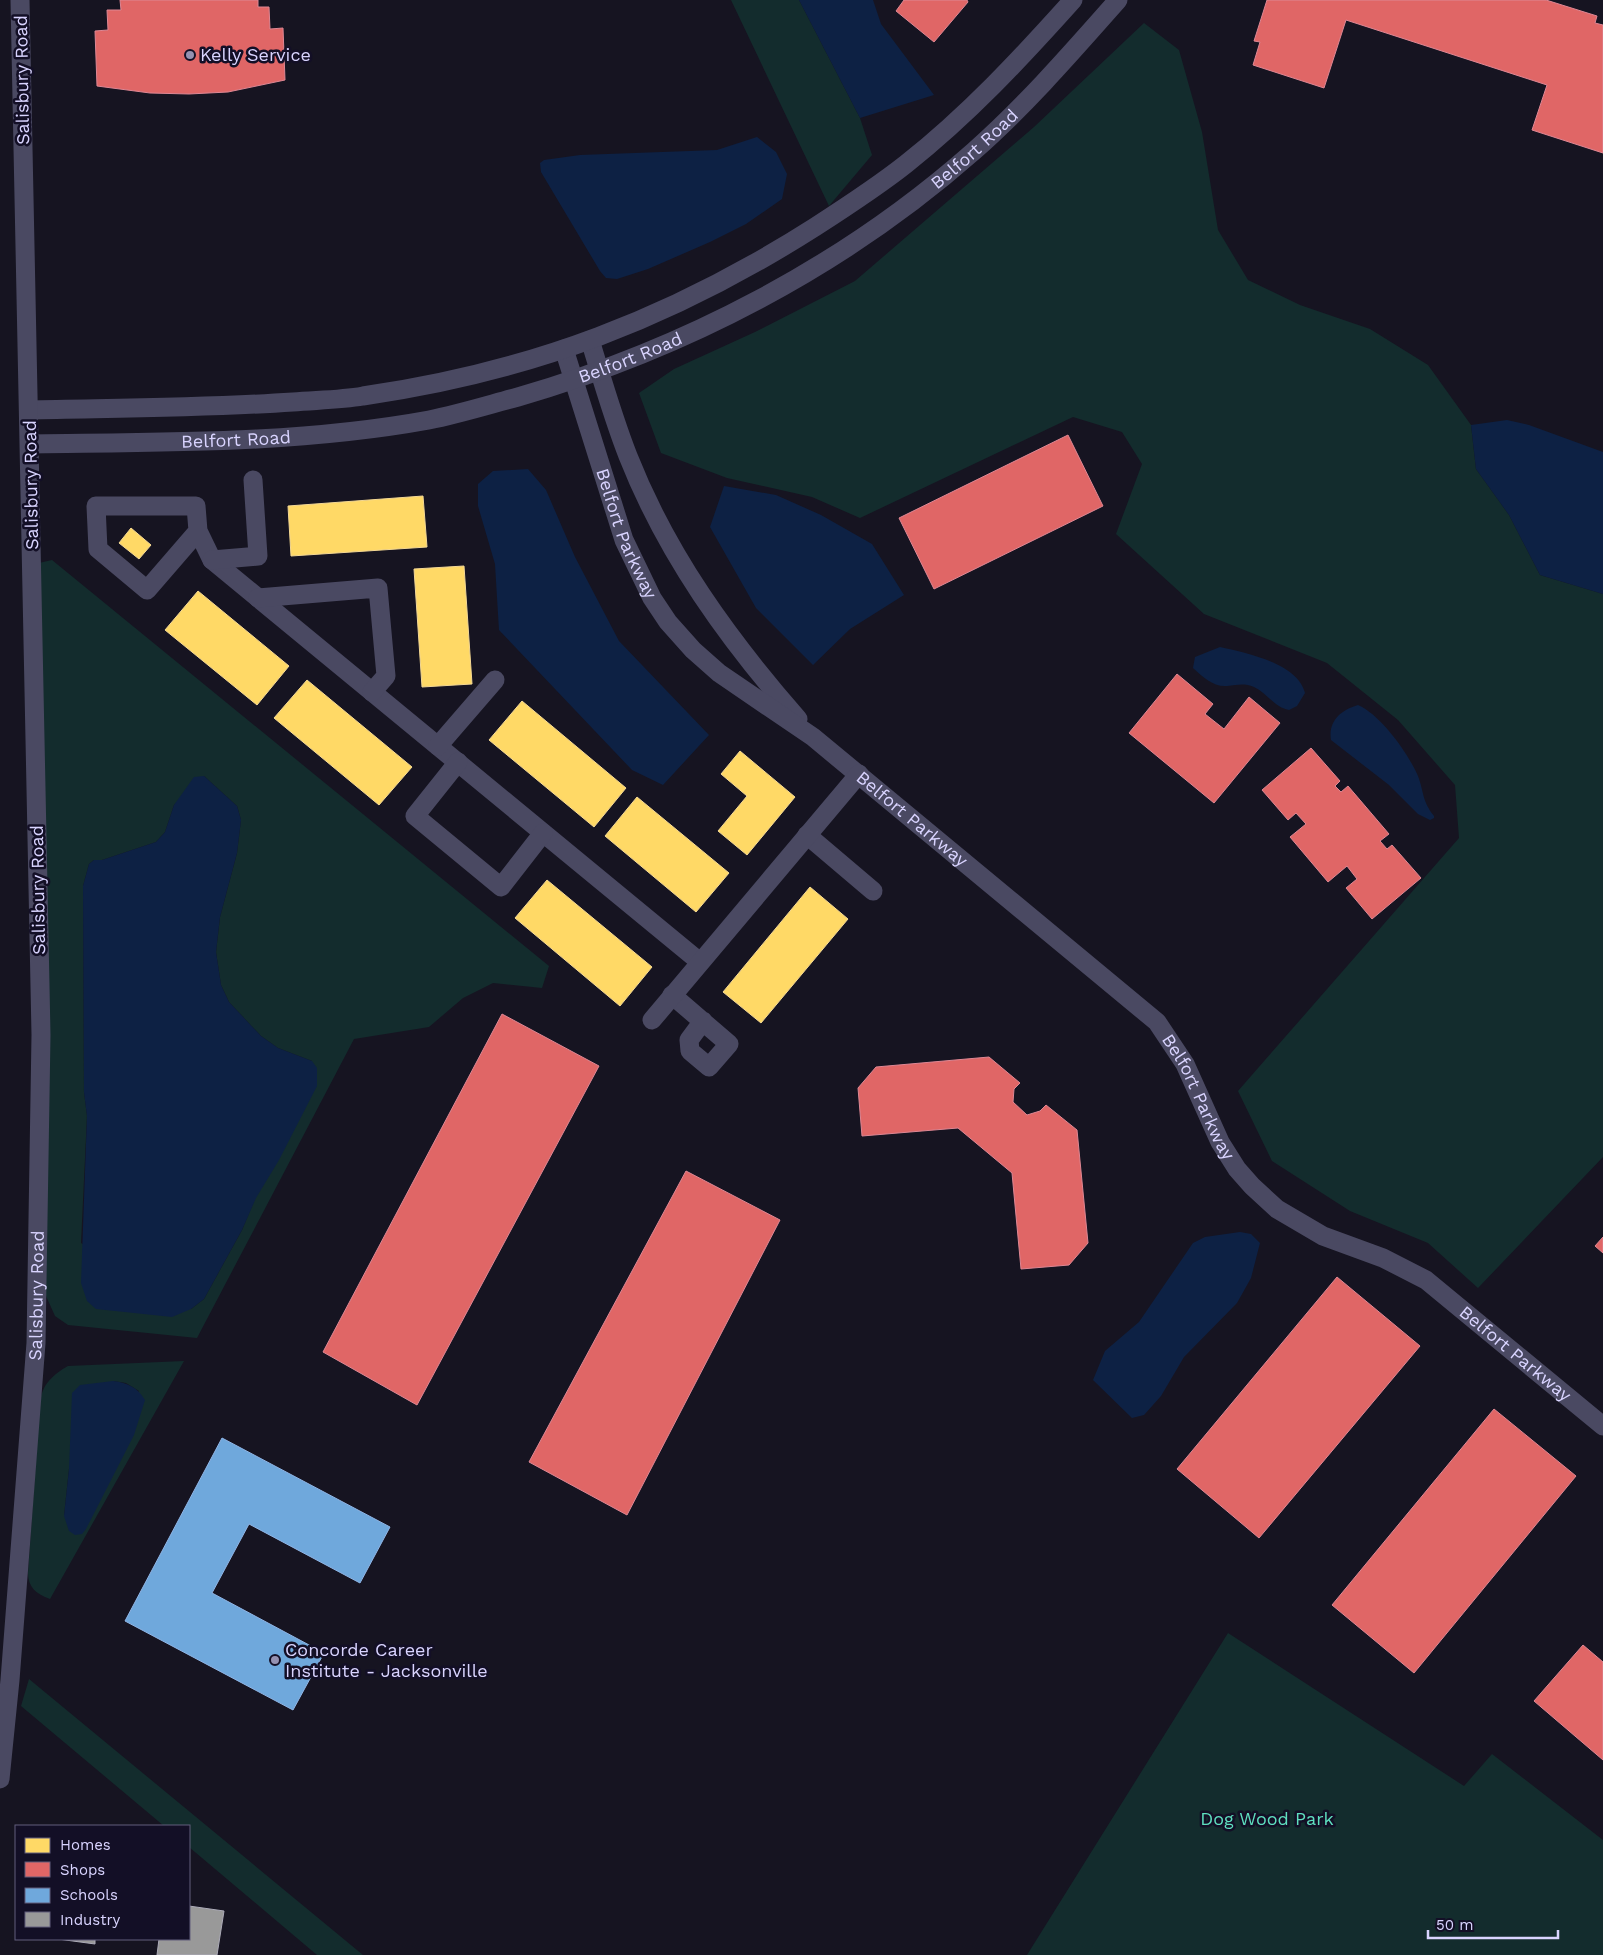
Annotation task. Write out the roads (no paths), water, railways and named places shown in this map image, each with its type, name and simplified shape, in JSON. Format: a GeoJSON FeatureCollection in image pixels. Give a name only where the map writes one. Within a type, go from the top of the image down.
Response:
{"type":"FeatureCollection","features":[{"type":"Feature","properties":{"kind":"street","name":"Salisbury Road"},"geometry":{"type":"LineString","coordinates":[[0,1779],[9,1699],[36,1343],[41,1034],[30,410],[20,0]]}},
{"type":"Feature","properties":{"kind":"street","name":"Belfort Road"},"geometry":{"type":"LineString","coordinates":[[30,410],[242,405],[361,397],[462,379],[564,349],[648,319],[692,298],[768,256],[868,193],[953,125],[1019,61],[1073,0]]}},
{"type":"Feature","properties":{"kind":"street","name":"Belfort Road"},"geometry":{"type":"LineString","coordinates":[[30,444],[244,439],[364,430],[464,412],[600,372],[675,341],[786,285],[888,220],[975,150],[1043,84],[1118,0]]}},
{"type":"Feature","properties":{"kind":"street","name":"Belfort Parkway"},"geometry":{"type":"LineString","coordinates":[[590,340],[628,455],[656,518],[687,576],[744,656],[813,737]]}},
{"type":"Feature","properties":{"kind":"street","name":"Belfort Parkway"},"geometry":{"type":"LineString","coordinates":[[564,349],[616,517],[636,568],[652,598],[668,622],[693,650],[719,673],[813,737],[1157,1022],[1185,1064],[1220,1142],[1237,1168],[1277,1208],[1323,1236],[1383,1258],[1426,1280],[1603,1426]]}},
{"type":"Feature","properties":{"kind":"street"},"geometry":{"type":"LineString","coordinates":[[212,560],[258,556],[253,480]]}},
{"type":"Feature","properties":{"kind":"street"},"geometry":{"type":"LineString","coordinates":[[198,531],[147,590],[98,549],[96,506],[196,506],[198,531],[212,560],[700,962]]}},
{"type":"Feature","properties":{"kind":"street"},"geometry":{"type":"LineString","coordinates":[[258,598],[378,588],[386,676],[372,692]]}},
{"type":"Feature","properties":{"kind":"street"},"geometry":{"type":"LineString","coordinates":[[438,746],[495,680]]}},
{"type":"Feature","properties":{"kind":"street"},"geometry":{"type":"LineString","coordinates":[[458,762],[415,816],[501,887],[543,833]]}},
{"type":"Feature","properties":{"kind":"street"},"geometry":{"type":"LineString","coordinates":[[652,1020],[859,774]]}},
{"type":"Feature","properties":{"kind":"street"},"geometry":{"type":"LineString","coordinates":[[807,835],[873,891]]}},
{"type":"Feature","properties":{"kind":"street"},"geometry":{"type":"LineString","coordinates":[[672,995],[703,1021]]}},
{"type":"Feature","properties":{"kind":"water"},"geometry":{"type":"Polygon","coordinates":[[[799,0],[873,0],[881,24],[934,95],[860,118],[799,0]]]}},
{"type":"Feature","properties":{"kind":"water"},"geometry":{"type":"Polygon","coordinates":[[[757,137],[776,152],[787,174],[782,199],[746,224],[710,242],[648,269],[617,279],[606,278],[600,271],[541,172],[540,163],[544,160],[580,155],[717,150],[757,137]]]}},
{"type":"Feature","properties":{"kind":"water"},"geometry":{"type":"Polygon","coordinates":[[[1507,420],[1529,425],[1603,452],[1603,594],[1540,575],[1509,515],[1476,469],[1471,425],[1507,420]]]}},
{"type":"Feature","properties":{"kind":"water"},"geometry":{"type":"Polygon","coordinates":[[[528,469],[546,490],[575,557],[619,641],[709,735],[663,785],[632,770],[499,630],[495,564],[478,506],[478,484],[493,471],[528,469]]]}},
{"type":"Feature","properties":{"kind":"water"},"geometry":{"type":"Polygon","coordinates":[[[724,486],[776,495],[821,515],[872,544],[904,595],[850,629],[813,665],[756,608],[710,527],[724,486]]]}},
{"type":"Feature","properties":{"kind":"water"},"geometry":{"type":"Polygon","coordinates":[[[1220,647],[1270,661],[1292,674],[1300,683],[1305,693],[1297,706],[1289,710],[1284,708],[1254,687],[1244,685],[1222,686],[1208,681],[1193,668],[1195,657],[1220,647]]]}},
{"type":"Feature","properties":{"kind":"water"},"geometry":{"type":"Polygon","coordinates":[[[1358,705],[1376,717],[1401,746],[1418,776],[1425,801],[1434,818],[1430,820],[1418,814],[1389,785],[1331,740],[1332,727],[1337,717],[1346,710],[1358,705]]]}},
{"type":"Feature","properties":{"kind":"water"},"geometry":{"type":"Polygon","coordinates":[[[204,776],[237,806],[241,820],[237,853],[220,917],[216,952],[221,985],[229,1002],[261,1036],[278,1048],[312,1061],[317,1068],[317,1086],[204,1299],[191,1309],[172,1317],[96,1309],[87,1301],[81,1283],[87,1116],[84,1092],[83,886],[89,864],[94,860],[102,860],[156,842],[165,832],[174,805],[194,777],[204,776]]]}},
{"type":"Feature","properties":{"kind":"water"},"geometry":{"type":"Polygon","coordinates":[[[1240,1232],[1251,1234],[1260,1243],[1251,1278],[1237,1303],[1184,1357],[1161,1396],[1144,1415],[1132,1418],[1093,1380],[1105,1351],[1139,1322],[1193,1243],[1205,1237],[1240,1232]]]}},
{"type":"Feature","properties":{"kind":"water"},"geometry":{"type":"Polygon","coordinates":[[[113,1381],[132,1386],[145,1400],[134,1435],[86,1529],[82,1534],[75,1535],[69,1531],[64,1516],[69,1469],[72,1393],[80,1385],[113,1381]]]}},
{"type":"Feature","properties":{"kind":"place","name":"Kelly Service"},"geometry":{"type":"Point","coordinates":[190,55]}},
{"type":"Feature","properties":{"kind":"place","name":"Concorde Career Institute - Jacksonville"},"geometry":{"type":"Point","coordinates":[275,1660]}},
{"type":"Feature","properties":{"kind":"park label","name":"Dog Wood Park"},"geometry":{"type":"Point","coordinates":[1267,1819]}}]}
